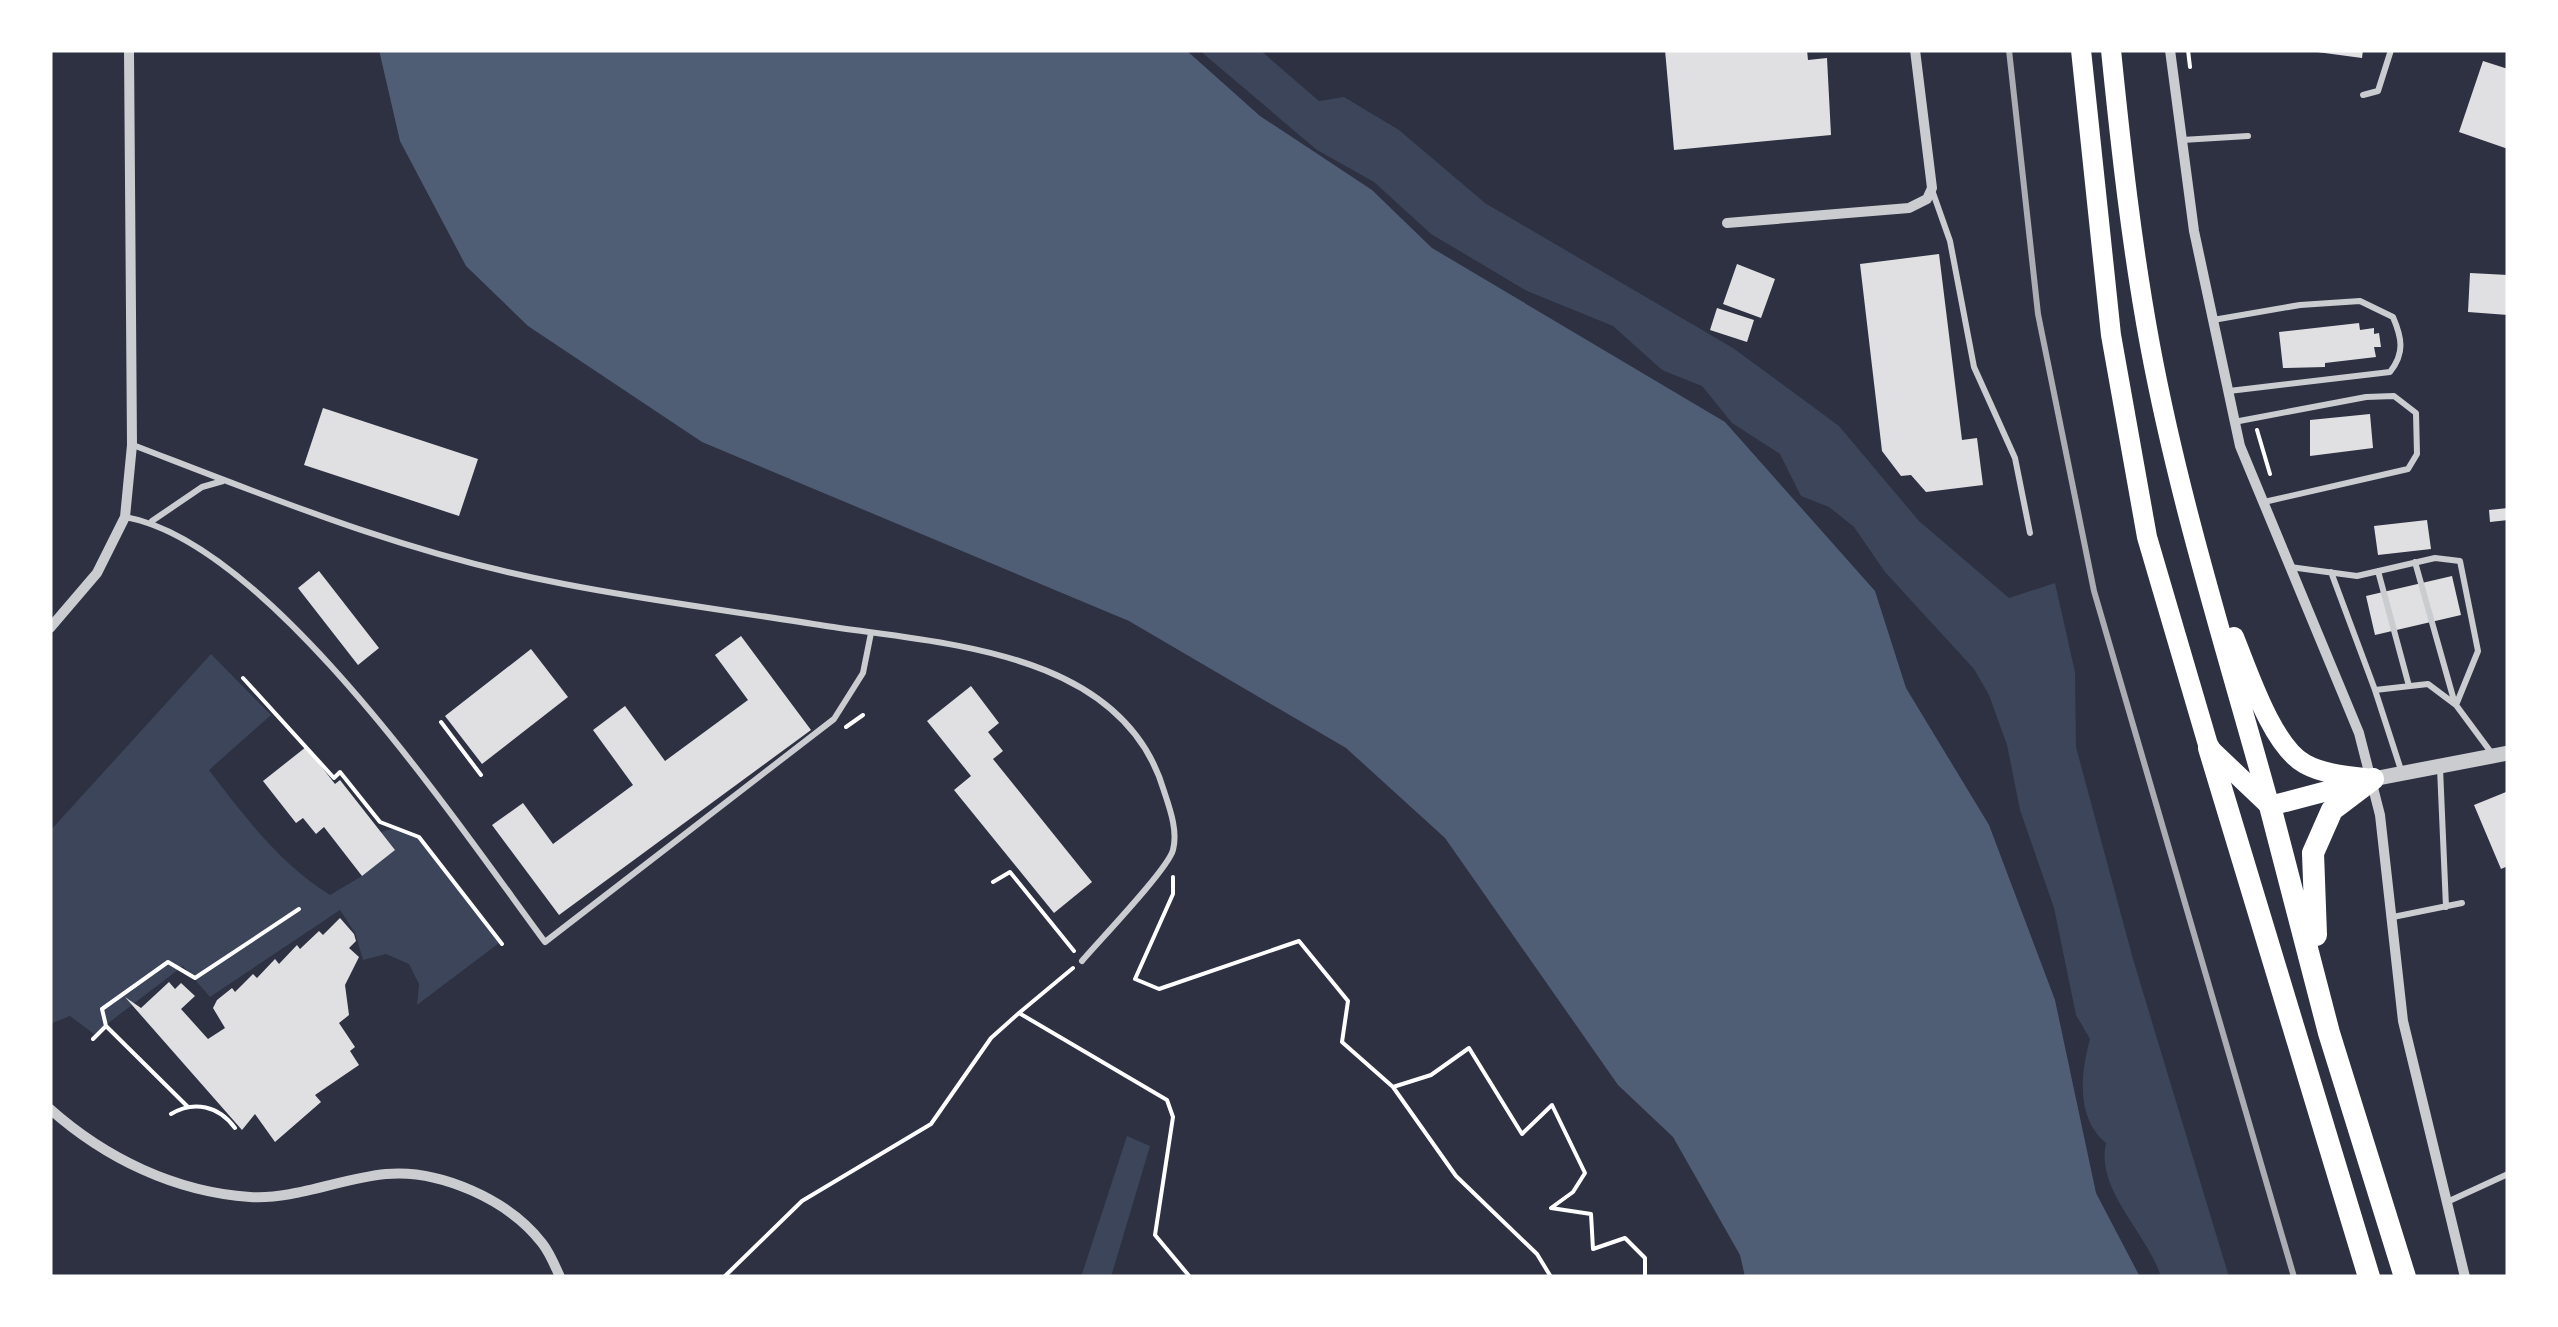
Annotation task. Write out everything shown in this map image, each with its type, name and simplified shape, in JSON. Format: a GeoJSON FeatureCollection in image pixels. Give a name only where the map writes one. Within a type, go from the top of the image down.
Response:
{"type":"FeatureCollection","features":[{"type":"Feature","properties":{"kind":"highway"},"geometry":{"type":"LineString","coordinates":[[2081,50],[2110,335],[2148,536],[2313,1100],[2370,1277]]}},
{"type":"Feature","properties":{"kind":"highway"},"geometry":{"type":"LineString","coordinates":[[2111,50],[2121,153],[2150,346],[2183,492],[2329,1033],[2404,1277]]}},
{"type":"Feature","properties":{"kind":"highway"},"geometry":{"type":"LineString","coordinates":[[2183,492],[2236,641],[2269,718],[2290,753],[2325,771],[2374,779]]}},
{"type":"Feature","properties":{"kind":"highway"},"geometry":{"type":"LineString","coordinates":[[2209,748],[2270,806]]}},
{"type":"Feature","properties":{"kind":"highway"},"geometry":{"type":"LineString","coordinates":[[2270,806],[2374,779]]}},
{"type":"Feature","properties":{"kind":"highway"},"geometry":{"type":"LineString","coordinates":[[2329,1033],[2312,906],[2313,853],[2332,810],[2374,779]]}},
{"type":"Feature","properties":{"kind":"highway"},"geometry":{"type":"LineString","coordinates":[[2313,1100],[2354,1277]]}},
{"type":"Feature","properties":{"kind":"street"},"geometry":{"type":"LineString","coordinates":[[50,628],[97,574],[125,517],[132,445],[129,50]]}},
{"type":"Feature","properties":{"kind":"street"},"geometry":{"type":"LineString","coordinates":[[1726,223],[1909,208],[1927,199],[1932,188],[1915,50]]}},
{"type":"Feature","properties":{"kind":"street"},"geometry":{"type":"LineString","coordinates":[[2170,50],[2182,140],[2234,422],[2263,503],[2360,733],[2374,779],[2403,1021],[2465,1277]]}},
{"type":"Feature","properties":{"kind":"street"},"geometry":{"type":"LineString","coordinates":[[2374,779],[2401,770],[2501,754]]}},
{"type":"Feature","properties":{"kind":"street"},"geometry":{"type":"LineString","coordinates":[[50,1109],[84,1139],[144,1171],[219,1192],[253,1198],[389,1174],[438,1180],[498,1202],[542,1243],[560,1277]]}},
{"type":"Feature","properties":{"kind":"lane"},"geometry":{"type":"LineString","coordinates":[[2363,95],[2378,91],[2392,50]]}},
{"type":"Feature","properties":{"kind":"lane"},"geometry":{"type":"LineString","coordinates":[[2182,140],[2248,136]]}},
{"type":"Feature","properties":{"kind":"lane"},"geometry":{"type":"LineString","coordinates":[[1932,188],[1950,241],[1974,367],[2014,458],[2030,533]]}},
{"type":"Feature","properties":{"kind":"lane"},"geometry":{"type":"LineString","coordinates":[[2213,320],[2300,305],[2360,300],[2394,317],[2402,336],[2400,360],[2390,372],[2228,391]]}},
{"type":"Feature","properties":{"kind":"lane"},"geometry":{"type":"LineString","coordinates":[[2234,422],[2366,397],[2394,396],[2416,413],[2417,454],[2408,470],[2263,503]]}},
{"type":"Feature","properties":{"kind":"lane"},"geometry":{"type":"LineString","coordinates":[[132,445],[418,551],[563,584],[996,652],[1072,684],[1124,719],[1156,764],[1174,822],[1173,852],[1082,961]]}},
{"type":"Feature","properties":{"kind":"lane"},"geometry":{"type":"LineString","coordinates":[[151,522],[202,487],[225,481]]}},
{"type":"Feature","properties":{"kind":"lane"},"geometry":{"type":"LineString","coordinates":[[125,517],[151,522],[240,577],[304,638],[382,726],[545,942],[834,719],[863,673],[871,633]]}},
{"type":"Feature","properties":{"kind":"lane"},"geometry":{"type":"LineString","coordinates":[[2290,567],[2357,576],[2436,558],[2460,561],[2478,651],[2456,705]]}},
{"type":"Feature","properties":{"kind":"lane"},"geometry":{"type":"LineString","coordinates":[[2415,562],[2456,705]]}},
{"type":"Feature","properties":{"kind":"lane"},"geometry":{"type":"LineString","coordinates":[[2330,571],[2401,770]]}},
{"type":"Feature","properties":{"kind":"lane"},"geometry":{"type":"LineString","coordinates":[[2378,571],[2409,686]]}},
{"type":"Feature","properties":{"kind":"lane"},"geometry":{"type":"LineString","coordinates":[[2375,690],[2428,684],[2456,705],[2501,754]]}},
{"type":"Feature","properties":{"kind":"lane"},"geometry":{"type":"LineString","coordinates":[[2439,764],[2446,906]]}},
{"type":"Feature","properties":{"kind":"lane"},"geometry":{"type":"LineString","coordinates":[[2392,917],[2462,903]]}},
{"type":"Feature","properties":{"kind":"lane"},"geometry":{"type":"LineString","coordinates":[[2447,1202],[2508,1174]]}},
{"type":"Feature","properties":{"kind":"path"},"geometry":{"type":"LineString","coordinates":[[243,678],[334,778],[340,772],[380,822],[419,837],[502,944]]}},
{"type":"Feature","properties":{"kind":"path"},"geometry":{"type":"LineString","coordinates":[[845,728],[862,715]]}},
{"type":"Feature","properties":{"kind":"path"},"geometry":{"type":"LineString","coordinates":[[441,722],[481,775]]}},
{"type":"Feature","properties":{"kind":"path"},"geometry":{"type":"LineString","coordinates":[[1173,852],[1173,894],[1135,979],[1159,989],[1299,941],[1348,1001],[1342,1042],[1392,1087],[1456,1176],[1537,1254],[1551,1277]]}},
{"type":"Feature","properties":{"kind":"path"},"geometry":{"type":"LineString","coordinates":[[724,1277],[802,1201],[932,1124],[991,1038],[1082,961],[1010,872],[993,882]]}},
{"type":"Feature","properties":{"kind":"path"},"geometry":{"type":"LineString","coordinates":[[235,1128],[220,1112],[188,1106],[106,1026],[102,1009],[168,962],[195,978],[299,909]]}},
{"type":"Feature","properties":{"kind":"path"},"geometry":{"type":"LineString","coordinates":[[1018,1013],[1167,1100],[1173,1117],[1155,1235],[1190,1277]]}},
{"type":"Feature","properties":{"kind":"path"},"geometry":{"type":"LineString","coordinates":[[93,1039],[106,1026]]}},
{"type":"Feature","properties":{"kind":"path"},"geometry":{"type":"LineString","coordinates":[[1392,1087],[1430,1075],[1469,1048],[1522,1134],[1552,1105],[1585,1173],[1573,1192],[1552,1208],[1591,1214],[1594,1249],[1625,1238],[1644,1258],[1645,1277]]}},
{"type":"Feature","properties":{"kind":"path"},"geometry":{"type":"LineString","coordinates":[[171,1114],[188,1106]]}},
{"type":"Feature","properties":{"kind":"shaded area"},"geometry":{"type":"Polygon","coordinates":[[[379,50],[1186,50],[1260,116],[1372,190],[1432,248],[1725,422],[1875,591],[1906,688],[1989,825],[2055,1000],[2096,1193],[2140,1277],[1745,1277],[1740,1255],[1673,1137],[1618,1085],[1445,838],[1346,748],[1129,621],[702,442],[528,326],[466,266],[400,141],[379,50]]]}},
{"type":"Feature","properties":{"kind":"shaded area"},"geometry":{"type":"Polygon","coordinates":[[[1199,50],[1260,50],[1319,101],[1344,97],[1399,130],[1485,203],[1733,348],[1839,426],[1919,521],[2009,598],[2055,583],[2075,672],[2076,747],[2133,959],[2229,1277],[2161,1277],[2115,1195],[2108,1178],[2106,1143],[2089,1120],[2085,1107],[2084,1066],[2090,1039],[2076,1015],[2054,908],[2020,810],[2007,745],[1989,695],[1974,669],[1885,572],[1854,527],[1829,507],[1801,496],[1780,454],[1732,423],[1702,386],[1662,370],[1613,326],[1527,291],[1431,234],[1374,182],[1317,150],[1199,50]]]}},
{"type":"Feature","properties":{"kind":"shaded area"},"geometry":{"type":"Polygon","coordinates":[[[211,654],[271,715],[209,770],[279,854],[330,895],[362,876],[380,832],[397,828],[418,838],[499,943],[417,1005],[419,984],[409,964],[386,954],[363,960],[355,933],[340,910],[210,997],[183,966],[94,1034],[70,1016],[50,1024],[50,831],[211,654]]]}},
{"type":"Feature","properties":{"kind":"shaded area"},"geometry":{"type":"Polygon","coordinates":[[[1127,1136],[1150,1146],[1111,1277],[1081,1277],[1127,1136]]]}},
{"type":"Feature","properties":{"kind":"building"},"geometry":{"type":"Polygon","coordinates":[[[1665,50],[1807,50],[1808,60],[1827,58],[1831,135],[1674,150],[1665,50]]]}},
{"type":"Feature","properties":{"kind":"building"},"geometry":{"type":"Polygon","coordinates":[[[2302,50],[2363,50],[2362,58],[2302,50]]]}},
{"type":"Feature","properties":{"kind":"building"},"geometry":{"type":"Polygon","coordinates":[[[2483,61],[2508,69],[2508,149],[2459,132],[2483,61]]]}},
{"type":"Feature","properties":{"kind":"building"},"geometry":{"type":"Polygon","coordinates":[[[1939,254],[1962,440],[1977,438],[1983,485],[1926,492],[1911,475],[1901,476],[1882,451],[1860,264],[1939,254]]]}},
{"type":"Feature","properties":{"kind":"building"},"geometry":{"type":"Polygon","coordinates":[[[1737,264],[1775,279],[1761,318],[1723,304],[1737,264]]]}},
{"type":"Feature","properties":{"kind":"building"},"geometry":{"type":"Polygon","coordinates":[[[2470,273],[2508,275],[2508,315],[2468,312],[2470,273]]]}},
{"type":"Feature","properties":{"kind":"building"},"geometry":{"type":"Polygon","coordinates":[[[1717,308],[1754,320],[1747,342],[1710,330],[1717,308]]]}},
{"type":"Feature","properties":{"kind":"building"},"geometry":{"type":"Polygon","coordinates":[[[2359,323],[2360,330],[2374,328],[2374,334],[2379,333],[2381,347],[2374,347],[2376,357],[2325,363],[2325,367],[2283,368],[2279,332],[2359,323]]]}},
{"type":"Feature","properties":{"kind":"building"},"geometry":{"type":"Polygon","coordinates":[[[323,408],[478,459],[459,516],[304,465],[323,408]]]}},
{"type":"Feature","properties":{"kind":"building"},"geometry":{"type":"Polygon","coordinates":[[[2370,414],[2373,448],[2310,456],[2310,420],[2370,414]]]}},
{"type":"Feature","properties":{"kind":"building"},"geometry":{"type":"Polygon","coordinates":[[[2508,508],[2508,520],[2490,522],[2489,510],[2508,508]]]}},
{"type":"Feature","properties":{"kind":"building"},"geometry":{"type":"Polygon","coordinates":[[[2427,520],[2431,549],[2378,555],[2374,526],[2427,520]]]}},
{"type":"Feature","properties":{"kind":"building"},"geometry":{"type":"Polygon","coordinates":[[[319,571],[379,648],[358,665],[298,588],[319,571]]]}},
{"type":"Feature","properties":{"kind":"building"},"geometry":{"type":"Polygon","coordinates":[[[2452,576],[2461,615],[2375,635],[2366,596],[2452,576]]]}},
{"type":"Feature","properties":{"kind":"building"},"geometry":{"type":"Polygon","coordinates":[[[741,636],[811,730],[559,915],[492,825],[523,803],[553,844],[633,785],[593,730],[625,706],[665,761],[748,700],[715,655],[741,636]]]}},
{"type":"Feature","properties":{"kind":"building"},"geometry":{"type":"Polygon","coordinates":[[[531,649],[568,697],[482,764],[445,716],[531,649]]]}},
{"type":"Feature","properties":{"kind":"building"},"geometry":{"type":"Polygon","coordinates":[[[971,686],[999,723],[988,732],[1003,751],[993,759],[1092,882],[1054,913],[954,790],[971,776],[927,721],[971,686]]]}},
{"type":"Feature","properties":{"kind":"building"},"geometry":{"type":"Polygon","coordinates":[[[306,747],[335,784],[340,780],[395,850],[362,876],[324,827],[316,834],[303,818],[296,823],[263,781],[306,747]]]}},
{"type":"Feature","properties":{"kind":"building"},"geometry":{"type":"Polygon","coordinates":[[[2506,792],[2508,866],[2501,869],[2474,805],[2506,792]]]}},
{"type":"Feature","properties":{"kind":"building"},"geometry":{"type":"Polygon","coordinates":[[[340,918],[354,934],[356,941],[349,948],[359,957],[345,985],[349,1015],[339,1023],[355,1047],[350,1051],[359,1065],[315,1095],[321,1102],[275,1142],[255,1114],[242,1130],[125,997],[141,1008],[169,982],[175,989],[181,983],[195,996],[181,1009],[208,1039],[225,1028],[213,1008],[217,1000],[232,988],[235,992],[253,974],[257,978],[275,959],[279,964],[297,945],[300,949],[319,931],[323,935],[340,918]]]}},
{"type":"Feature","properties":{"kind":"railway"},"geometry":{"type":"LineString","coordinates":[[2009,50],[2038,314],[2094,591],[2294,1277]]}}]}
